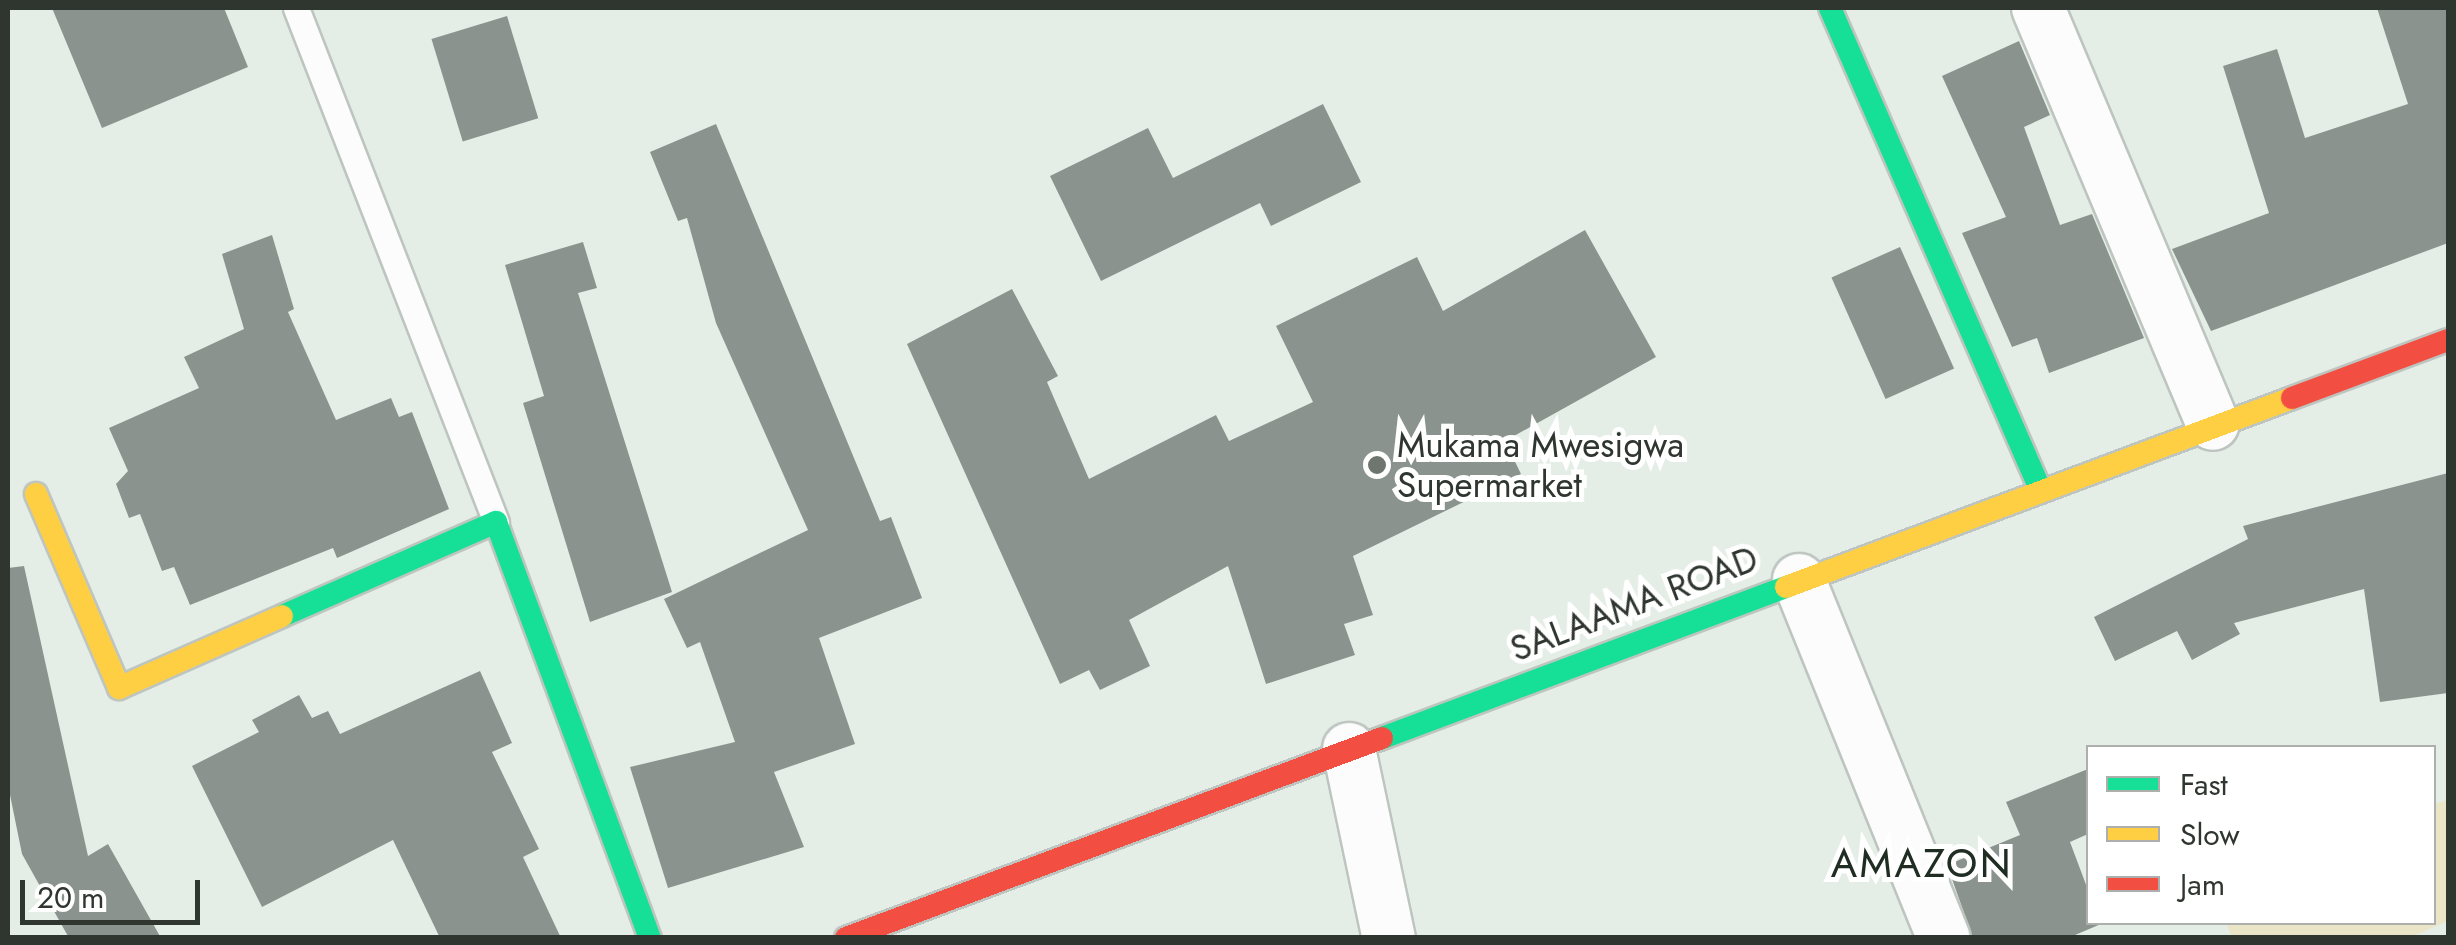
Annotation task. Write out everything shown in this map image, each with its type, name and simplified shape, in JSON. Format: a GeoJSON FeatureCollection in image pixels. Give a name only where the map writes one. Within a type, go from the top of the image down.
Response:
{"type":"FeatureCollection","features":[{"type":"Feature","properties":{"kind":"main road"},"geometry":{"type":"LineString","coordinates":[[1830,8],[2040,489]]}},
{"type":"Feature","properties":{"kind":"main road","name":"SALAAMA ROAD"},"geometry":{"type":"LineString","coordinates":[[846,938],[2213,424],[2448,340]]}},
{"type":"Feature","properties":{"kind":"main road"},"geometry":{"type":"LineString","coordinates":[[36,494],[120,688],[496,522],[650,938]]}},
{"type":"Feature","properties":{"kind":"street"},"geometry":{"type":"LineString","coordinates":[[2038,8],[2213,424]]}},
{"type":"Feature","properties":{"kind":"street"},"geometry":{"type":"LineString","coordinates":[[1799,580],[1944,938]]}},
{"type":"Feature","properties":{"kind":"street"},"geometry":{"type":"LineString","coordinates":[[1349,749],[1389,938]]}},
{"type":"Feature","properties":{"kind":"lane"},"geometry":{"type":"LineString","coordinates":[[296,8],[496,522]]}},
{"type":"Feature","properties":{"kind":"shaded area"},"geometry":{"type":"Polygon","coordinates":[[[2448,800],[2448,921],[2411,937],[2232,937],[2227,925],[2436,925],[2436,803],[2448,800]]]}},
{"type":"Feature","properties":{"kind":"building"},"geometry":{"type":"Polygon","coordinates":[[[52,8],[224,8],[248,67],[102,128],[52,8]]]}},
{"type":"Feature","properties":{"kind":"building"},"geometry":{"type":"Polygon","coordinates":[[[2377,8],[2448,8],[2448,243],[2211,331],[2172,249],[2269,213],[2223,66],[2277,49],[2305,138],[2408,104],[2377,8]]]}},
{"type":"Feature","properties":{"kind":"building"},"geometry":{"type":"Polygon","coordinates":[[[507,16],[538,118],[463,141],[431,39],[507,16]]]}},
{"type":"Feature","properties":{"kind":"building"},"geometry":{"type":"Polygon","coordinates":[[[2019,41],[2050,115],[2024,127],[2060,225],[2092,214],[2144,338],[2049,373],[2037,338],[2012,347],[1962,233],[2006,217],[1942,76],[2019,41]]]}},
{"type":"Feature","properties":{"kind":"building"},"geometry":{"type":"Polygon","coordinates":[[[1323,104],[1361,182],[1271,226],[1260,203],[1101,281],[1050,176],[1148,128],[1173,178],[1323,104]]]}},
{"type":"Feature","properties":{"kind":"building"},"geometry":{"type":"Polygon","coordinates":[[[716,124],[880,521],[891,517],[922,598],[819,638],[855,744],[774,772],[804,847],[668,888],[630,767],[735,742],[700,642],[687,648],[664,599],[808,530],[716,323],[687,218],[678,221],[650,152],[716,124]]]}},
{"type":"Feature","properties":{"kind":"building"},"geometry":{"type":"Polygon","coordinates":[[[1585,230],[1656,357],[1505,441],[1521,474],[1353,556],[1373,615],[1344,624],[1355,655],[1266,684],[1228,566],[1129,620],[1150,666],[1100,690],[1089,670],[1060,684],[907,344],[1012,289],[1058,376],[1047,382],[1089,479],[1216,415],[1229,441],[1313,402],[1276,326],[1417,257],[1443,311],[1585,230]]]}},
{"type":"Feature","properties":{"kind":"building"},"geometry":{"type":"Polygon","coordinates":[[[272,235],[294,309],[288,312],[336,420],[391,398],[399,417],[412,412],[449,509],[337,558],[333,548],[190,605],[174,567],[162,571],[140,514],[129,518],[116,484],[128,471],[109,428],[199,388],[184,357],[244,329],[222,254],[272,235]]]}},
{"type":"Feature","properties":{"kind":"building"},"geometry":{"type":"Polygon","coordinates":[[[583,242],[597,288],[578,293],[672,592],[590,622],[523,403],[544,396],[505,265],[583,242]]]}},
{"type":"Feature","properties":{"kind":"building"},"geometry":{"type":"Polygon","coordinates":[[[1900,247],[1954,369],[1886,399],[1831,278],[1900,247]]]}},
{"type":"Feature","properties":{"kind":"building"},"geometry":{"type":"Polygon","coordinates":[[[2448,473],[2448,693],[2380,702],[2364,589],[2234,623],[2240,634],[2192,660],[2177,631],[2115,661],[2094,617],[2248,539],[2243,526],[2448,473]]]}},
{"type":"Feature","properties":{"kind":"building"},"geometry":{"type":"Polygon","coordinates":[[[24,566],[88,856],[108,844],[161,938],[69,938],[22,854],[8,785],[8,568],[24,566]]]}},
{"type":"Feature","properties":{"kind":"building"},"geometry":{"type":"Polygon","coordinates":[[[480,671],[512,743],[492,752],[539,849],[523,857],[561,938],[440,938],[393,840],[262,907],[192,766],[259,732],[252,720],[299,695],[312,718],[328,711],[340,734],[480,671]]]}},
{"type":"Feature","properties":{"kind":"building"},"geometry":{"type":"Polygon","coordinates":[[[2086,770],[2086,835],[2070,842],[2086,885],[2086,925],[2099,925],[2068,938],[1973,938],[1947,865],[2020,835],[2006,802],[2086,770]]]}},
{"type":"Feature","properties":{"kind":"traffic: fast"},"geometry":{"type":"LineString","coordinates":[[1830,8],[2040,489]]}},
{"type":"Feature","properties":{"kind":"traffic: fast"},"geometry":{"type":"LineString","coordinates":[[282,616],[496,522],[650,938]]}},
{"type":"Feature","properties":{"kind":"traffic: fast"},"geometry":{"type":"LineString","coordinates":[[1382,738],[1786,587]]}},
{"type":"Feature","properties":{"kind":"traffic: slow"},"geometry":{"type":"LineString","coordinates":[[1786,587],[2292,398]]}},
{"type":"Feature","properties":{"kind":"traffic: slow"},"geometry":{"type":"LineString","coordinates":[[36,494],[119,688],[282,616]]}},
{"type":"Feature","properties":{"kind":"traffic: jam"},"geometry":{"type":"LineString","coordinates":[[2292,398],[2448,340]]}},
{"type":"Feature","properties":{"kind":"traffic: jam"},"geometry":{"type":"LineString","coordinates":[[846,938],[1382,738]]}},
{"type":"Feature","properties":{"kind":"place","name":"Mukama Mwesigwa Supermarket"},"geometry":{"type":"Point","coordinates":[1377,465]}},
{"type":"Feature","properties":{"kind":"district","name":"AMAZON"},"geometry":{"type":"Point","coordinates":[1922,863]}}]}
